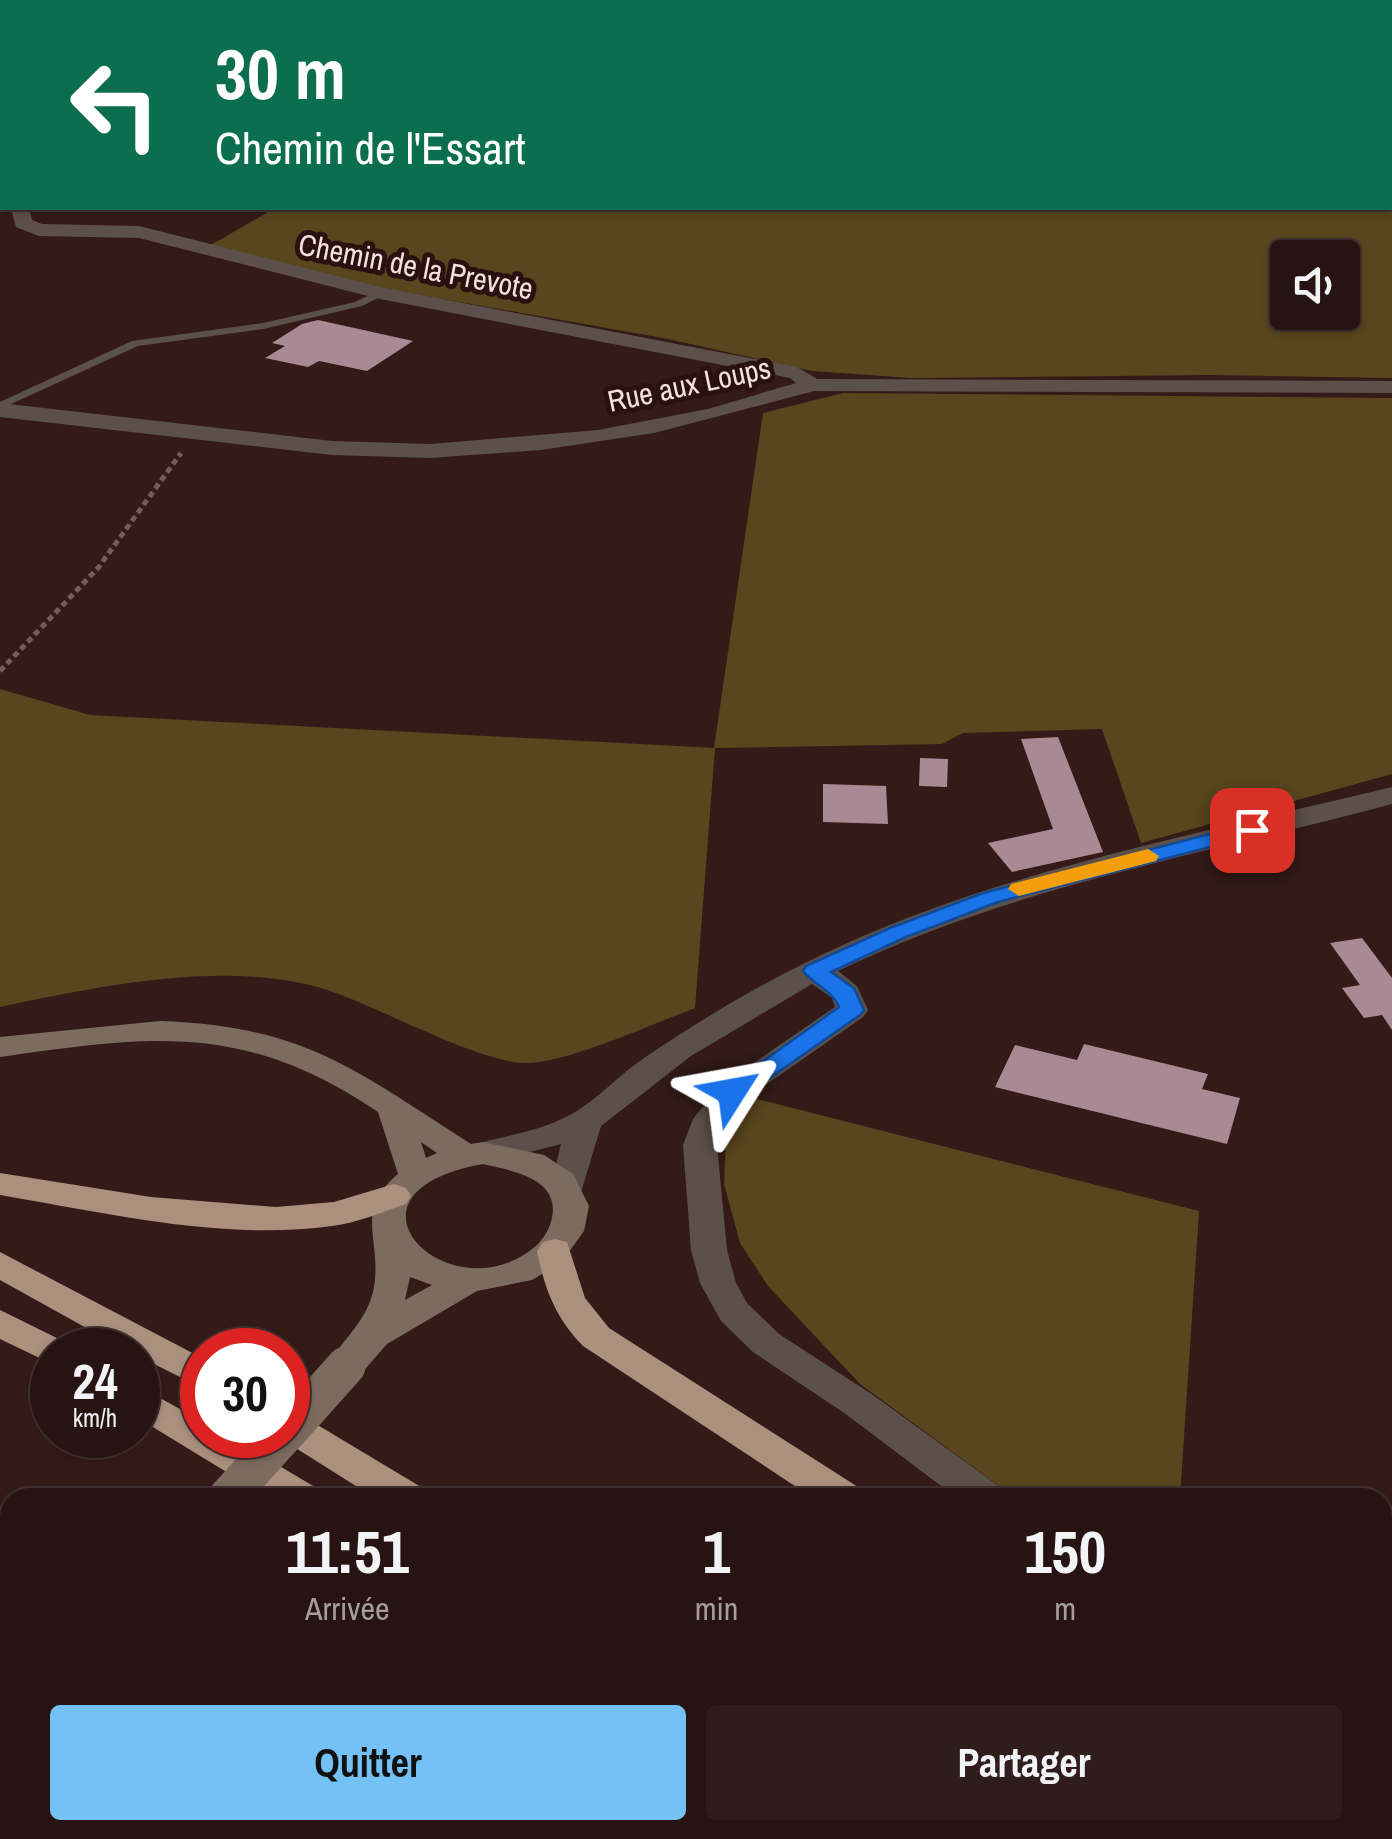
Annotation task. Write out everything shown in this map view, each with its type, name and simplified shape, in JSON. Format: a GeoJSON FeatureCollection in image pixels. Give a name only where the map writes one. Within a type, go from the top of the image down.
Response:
{"type":"FeatureCollection","features":[{"type":"Feature","properties":{"kind":"highway"},"geometry":{"type":"LineString","coordinates":[[0,1184],[150,1209],[276,1219],[335,1214],[405,1185]]}},
{"type":"Feature","properties":{"kind":"highway"},"geometry":{"type":"LineString","coordinates":[[555,1251],[565,1300],[596,1337],[829,1488]]}},
{"type":"Feature","properties":{"kind":"highway"},"geometry":{"type":"LineString","coordinates":[[0,1264],[180,1363]]}},
{"type":"Feature","properties":{"kind":"highway"},"geometry":{"type":"LineString","coordinates":[[0,1323],[30,1339]]}},
{"type":"Feature","properties":{"kind":"highway"},"geometry":{"type":"LineString","coordinates":[[160,1413],[283,1488]]}},
{"type":"Feature","properties":{"kind":"highway"},"geometry":{"type":"LineString","coordinates":[[310,1443],[389,1488]]}},
{"type":"Feature","properties":{"kind":"street","name":"Chemin de la Prevote"},"geometry":{"type":"LineString","coordinates":[[20,210],[20,218],[28,228],[139,232],[380,293],[660,343],[796,374],[812,385]]}},
{"type":"Feature","properties":{"kind":"street","name":"Rue aux Loups"},"geometry":{"type":"LineString","coordinates":[[0,408],[379,451],[494,446],[638,428],[812,385],[1392,386]]}},
{"type":"Feature","properties":{"kind":"street"},"geometry":{"type":"LineString","coordinates":[[374,1335],[392,1288],[393,1243],[387,1220],[405,1185],[438,1162],[540,1139],[586,1120],[682,1047],[814,971],[898,932],[990,898],[1392,795]]}},
{"type":"Feature","properties":{"kind":"street"},"geometry":{"type":"LineString","coordinates":[[814,971],[846,994],[852,1010],[732,1092],[710,1119],[700,1145],[708,1250],[718,1283],[734,1312],[766,1342],[972,1488]]}},
{"type":"Feature","properties":{"kind":"street"},"geometry":{"type":"LineString","coordinates":[[0,1047],[168,1030],[232,1036],[315,1061],[394,1111],[474,1154],[534,1163],[554,1175],[568,1191]]}},
{"type":"Feature","properties":{"kind":"street"},"geometry":{"type":"LineString","coordinates":[[394,1111],[405,1185]]}},
{"type":"Feature","properties":{"kind":"street"},"geometry":{"type":"LineString","coordinates":[[393,1243],[410,1262],[436,1275],[469,1280],[501,1277],[531,1267],[555,1251],[569,1232],[573,1211],[568,1191],[572,1160],[586,1120]]}},
{"type":"Feature","properties":{"kind":"street"},"geometry":{"type":"LineString","coordinates":[[310,1404],[374,1335],[469,1280]]}},
{"type":"Feature","properties":{"kind":"street"},"geometry":{"type":"LineString","coordinates":[[236,1488],[262,1458]]}},
{"type":"Feature","properties":{"kind":"lane"},"geometry":{"type":"LineString","coordinates":[[0,408],[136,343],[264,326],[358,304],[380,293]]}},
{"type":"Feature","properties":{"kind":"path"},"geometry":{"type":"LineString","coordinates":[[0,671],[50,624],[84,582],[172,466],[194,430]]}},
{"type":"Feature","properties":{"kind":"shaded area"},"geometry":{"type":"Polygon","coordinates":[[[272,210],[1392,210],[1392,378],[911,378],[812,371],[663,338],[364,285],[211,245],[272,210]]]}},
{"type":"Feature","properties":{"kind":"shaded area"},"geometry":{"type":"Polygon","coordinates":[[[843,393],[1392,398],[1392,774],[1141,843],[1102,729],[963,733],[942,744],[715,748],[695,1008],[547,1061],[529,1063],[485,1055],[351,999],[291,981],[208,976],[165,979],[0,1007],[0,689],[90,715],[714,748],[763,413],[843,393]]]}},
{"type":"Feature","properties":{"kind":"shaded area"},"geometry":{"type":"Polygon","coordinates":[[[753,1098],[1199,1211],[1181,1488],[1002,1488],[860,1384],[768,1286],[740,1243],[724,1184],[726,1140],[753,1098]]]}},
{"type":"Feature","properties":{"kind":"building"},"geometry":{"type":"Polygon","coordinates":[[[318,320],[413,341],[367,371],[319,361],[308,367],[265,358],[285,346],[272,343],[302,324],[318,320]]]}},
{"type":"Feature","properties":{"kind":"building"},"geometry":{"type":"Polygon","coordinates":[[[1058,737],[1103,852],[1012,872],[988,843],[1053,829],[1021,739],[1058,737]]]}},
{"type":"Feature","properties":{"kind":"building"},"geometry":{"type":"Polygon","coordinates":[[[920,758],[948,759],[947,787],[919,786],[920,758]]]}},
{"type":"Feature","properties":{"kind":"building"},"geometry":{"type":"Polygon","coordinates":[[[823,784],[886,786],[888,824],[823,822],[823,784]]]}},
{"type":"Feature","properties":{"kind":"building"},"geometry":{"type":"Polygon","coordinates":[[[1362,938],[1392,978],[1392,1030],[1382,1015],[1364,1018],[1342,988],[1360,985],[1330,943],[1362,938]]]}},
{"type":"Feature","properties":{"kind":"building"},"geometry":{"type":"Polygon","coordinates":[[[1084,1044],[1208,1074],[1202,1089],[1240,1098],[1227,1144],[995,1087],[1015,1045],[1077,1060],[1084,1044]]]}},
{"type":"Feature","properties":{"kind":"slow traffic"},"geometry":{"type":"LineString","coordinates":[[1019,889],[1148,856]]}},
{"type":"Feature","properties":{"kind":"route"},"geometry":{"type":"LineString","coordinates":[[732,1092],[852,1010],[846,994],[814,971],[898,932],[990,898],[1252,830]]}}]}
